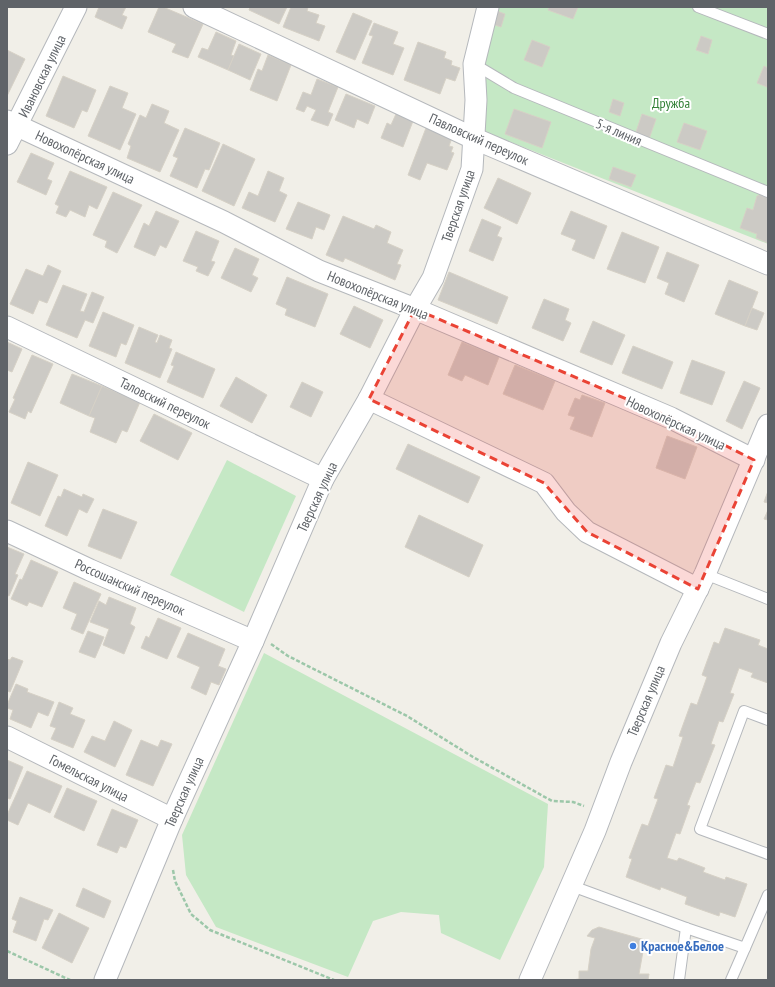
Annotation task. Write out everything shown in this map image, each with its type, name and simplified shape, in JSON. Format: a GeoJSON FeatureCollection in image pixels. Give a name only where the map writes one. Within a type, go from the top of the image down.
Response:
{"type":"FeatureCollection","features":[{"type":"Feature","properties":{"kind":"street","name":"Ивановская улица"},"geometry":{"type":"LineString","coordinates":[[7,144],[12,123],[76,7]]}},
{"type":"Feature","properties":{"kind":"street","name":"Павловский переулок"},"geometry":{"type":"LineString","coordinates":[[194,7],[473,138],[768,264]]}},
{"type":"Feature","properties":{"kind":"street","name":"Тверская улица"},"geometry":{"type":"LineString","coordinates":[[105,980],[172,819],[255,637],[323,480],[433,278],[472,169],[476,100],[474,64],[488,7]]}},
{"type":"Feature","properties":{"kind":"street","name":"Новохопёрская улица"},"geometry":{"type":"LineString","coordinates":[[12,123],[224,222],[319,271],[415,309],[671,418],[754,460]]}},
{"type":"Feature","properties":{"kind":"street","name":"Таловский переулок"},"geometry":{"type":"LineString","coordinates":[[7,327],[323,480]]}},
{"type":"Feature","properties":{"kind":"street"},"geometry":{"type":"LineString","coordinates":[[369,398],[544,483],[566,512],[587,532],[702,581]]}},
{"type":"Feature","properties":{"kind":"street","name":"Тверская улица"},"geometry":{"type":"LineString","coordinates":[[530,980],[603,812],[621,762],[671,643],[702,581],[768,425]]}},
{"type":"Feature","properties":{"kind":"street","name":"Россошанский переулок"},"geometry":{"type":"LineString","coordinates":[[7,531],[90,570],[255,637]]}},
{"type":"Feature","properties":{"kind":"street","name":"Гомельская улица"},"geometry":{"type":"LineString","coordinates":[[7,737],[172,819]]}},
{"type":"Feature","properties":{"kind":"lane"},"geometry":{"type":"LineString","coordinates":[[698,7],[768,34]]}},
{"type":"Feature","properties":{"kind":"lane","name":"5-я линия"},"geometry":{"type":"LineString","coordinates":[[474,64],[514,88],[768,192]]}},
{"type":"Feature","properties":{"kind":"lane"},"geometry":{"type":"LineString","coordinates":[[702,581],[768,599]]}},
{"type":"Feature","properties":{"kind":"lane"},"geometry":{"type":"LineString","coordinates":[[768,720],[744,711],[700,829],[768,854]]}},
{"type":"Feature","properties":{"kind":"lane"},"geometry":{"type":"LineString","coordinates":[[572,886],[745,948]]}},
{"type":"Feature","properties":{"kind":"lane"},"geometry":{"type":"LineString","coordinates":[[732,980],[768,894]]}},
{"type":"Feature","properties":{"kind":"lane"},"geometry":{"type":"LineString","coordinates":[[679,980],[686,928]]}},
{"type":"Feature","properties":{"kind":"path"},"geometry":{"type":"LineString","coordinates":[[255,637],[288,656],[407,716],[473,757],[552,801],[572,802],[603,812]]}},
{"type":"Feature","properties":{"kind":"path"},"geometry":{"type":"LineString","coordinates":[[172,867],[175,881],[191,914],[210,930],[334,980]]}},
{"type":"Feature","properties":{"kind":"path"},"geometry":{"type":"LineString","coordinates":[[7,951],[70,980]]}},
{"type":"Feature","properties":{"kind":"highlighted area"},"geometry":{"type":"Polygon","coordinates":[[[415,309],[671,418],[754,460],[698,589],[587,532],[544,483],[369,399],[415,309]]]}},
{"type":"Feature","properties":{"kind":"green space","name":"Дружба"},"geometry":{"type":"Polygon","coordinates":[[[493,7],[768,7],[768,244],[483,131],[472,71],[493,7]]]}},
{"type":"Feature","properties":{"kind":"green space"},"geometry":{"type":"Polygon","coordinates":[[[227,460],[296,496],[244,612],[170,575],[227,460]]]}},
{"type":"Feature","properties":{"kind":"green space"},"geometry":{"type":"Polygon","coordinates":[[[264,653],[548,804],[544,867],[500,960],[441,933],[439,915],[401,912],[373,921],[348,977],[216,927],[186,875],[182,835],[264,653]]]}},
{"type":"Feature","properties":{"kind":"building"},"geometry":{"type":"Polygon","coordinates":[[[99,7],[126,7],[122,15],[127,17],[122,29],[95,17],[99,7]]]}},
{"type":"Feature","properties":{"kind":"building"},"geometry":{"type":"Polygon","coordinates":[[[159,7],[163,7],[203,24],[188,58],[172,52],[176,44],[148,32],[159,7]]]}},
{"type":"Feature","properties":{"kind":"building"},"geometry":{"type":"Polygon","coordinates":[[[250,7],[287,7],[279,24],[249,10],[250,7]]]}},
{"type":"Feature","properties":{"kind":"building"},"geometry":{"type":"Polygon","coordinates":[[[291,7],[308,7],[307,11],[319,15],[316,23],[325,26],[319,41],[283,27],[291,7]]]}},
{"type":"Feature","properties":{"kind":"building"},"geometry":{"type":"Polygon","coordinates":[[[549,7],[578,7],[573,19],[548,10],[549,7]]]}},
{"type":"Feature","properties":{"kind":"building"},"geometry":{"type":"Polygon","coordinates":[[[494,10],[505,14],[501,27],[489,23],[494,10]]]}},
{"type":"Feature","properties":{"kind":"building"},"geometry":{"type":"Polygon","coordinates":[[[353,13],[372,21],[355,60],[336,52],[353,13]]]}},
{"type":"Feature","properties":{"kind":"building"},"geometry":{"type":"Polygon","coordinates":[[[374,23],[398,32],[393,44],[404,48],[393,75],[362,63],[373,36],[369,35],[374,23]]]}},
{"type":"Feature","properties":{"kind":"building"},"geometry":{"type":"Polygon","coordinates":[[[216,32],[236,41],[231,55],[234,56],[228,70],[198,57],[202,48],[208,50],[216,32]]]}},
{"type":"Feature","properties":{"kind":"building"},"geometry":{"type":"Polygon","coordinates":[[[701,36],[712,40],[708,54],[696,50],[701,36]]]}},
{"type":"Feature","properties":{"kind":"building"},"geometry":{"type":"Polygon","coordinates":[[[532,40],[550,47],[542,67],[524,60],[532,40]]]}},
{"type":"Feature","properties":{"kind":"building"},"geometry":{"type":"Polygon","coordinates":[[[418,42],[446,52],[444,58],[452,61],[451,65],[460,68],[455,81],[446,78],[440,94],[404,80],[418,42]]]}},
{"type":"Feature","properties":{"kind":"building"},"geometry":{"type":"Polygon","coordinates":[[[239,44],[261,54],[250,80],[228,70],[239,44]]]}},
{"type":"Feature","properties":{"kind":"building"},"geometry":{"type":"Polygon","coordinates":[[[7,50],[25,59],[7,96],[7,50]]]}},
{"type":"Feature","properties":{"kind":"building"},"geometry":{"type":"Polygon","coordinates":[[[268,55],[291,65],[277,101],[250,90],[258,69],[262,71],[268,55]]]}},
{"type":"Feature","properties":{"kind":"building"},"geometry":{"type":"Polygon","coordinates":[[[764,66],[768,68],[767,87],[757,83],[764,66]]]}},
{"type":"Feature","properties":{"kind":"building"},"geometry":{"type":"Polygon","coordinates":[[[63,76],[96,90],[87,112],[82,110],[74,128],[46,116],[63,76]]]}},
{"type":"Feature","properties":{"kind":"building"},"geometry":{"type":"Polygon","coordinates":[[[317,79],[338,87],[328,112],[333,114],[328,126],[311,120],[316,110],[307,106],[304,112],[296,109],[303,92],[311,95],[317,79]]]}},
{"type":"Feature","properties":{"kind":"building"},"geometry":{"type":"Polygon","coordinates":[[[110,86],[128,93],[122,108],[136,114],[120,150],[88,136],[110,86]]]}},
{"type":"Feature","properties":{"kind":"building"},"geometry":{"type":"Polygon","coordinates":[[[346,94],[375,106],[368,124],[357,119],[354,128],[335,120],[346,94]]]}},
{"type":"Feature","properties":{"kind":"building"},"geometry":{"type":"Polygon","coordinates":[[[613,99],[624,103],[620,116],[609,112],[613,99]]]}},
{"type":"Feature","properties":{"kind":"building"},"geometry":{"type":"Polygon","coordinates":[[[152,104],[169,111],[164,123],[179,130],[160,172],[127,158],[131,146],[128,144],[140,115],[146,118],[152,104]]]}},
{"type":"Feature","properties":{"kind":"building"},"geometry":{"type":"Polygon","coordinates":[[[514,109],[551,122],[542,148],[505,134],[514,109]]]}},
{"type":"Feature","properties":{"kind":"building"},"geometry":{"type":"Polygon","coordinates":[[[396,114],[413,121],[403,147],[381,138],[387,123],[391,125],[396,114]]]}},
{"type":"Feature","properties":{"kind":"building"},"geometry":{"type":"Polygon","coordinates":[[[642,114],[656,119],[649,139],[635,135],[642,114]]]}},
{"type":"Feature","properties":{"kind":"building"},"geometry":{"type":"Polygon","coordinates":[[[684,123],[707,131],[700,150],[677,142],[684,123]]]}},
{"type":"Feature","properties":{"kind":"building"},"geometry":{"type":"Polygon","coordinates":[[[185,128],[220,143],[209,170],[205,169],[197,188],[170,176],[178,158],[173,156],[185,128]]]}},
{"type":"Feature","properties":{"kind":"building"},"geometry":{"type":"Polygon","coordinates":[[[426,128],[452,138],[449,146],[453,147],[451,152],[454,153],[447,170],[427,163],[420,180],[408,175],[426,128]]]}},
{"type":"Feature","properties":{"kind":"building"},"geometry":{"type":"Polygon","coordinates":[[[223,144],[255,159],[234,206],[202,191],[223,144]]]}},
{"type":"Feature","properties":{"kind":"building"},"geometry":{"type":"Polygon","coordinates":[[[31,153],[54,163],[47,179],[52,181],[46,195],[17,182],[31,153]]]}},
{"type":"Feature","properties":{"kind":"building"},"geometry":{"type":"Polygon","coordinates":[[[613,167],[636,175],[631,187],[609,179],[613,167]]]}},
{"type":"Feature","properties":{"kind":"building"},"geometry":{"type":"Polygon","coordinates":[[[70,171],[107,187],[97,209],[89,205],[85,217],[70,210],[66,217],[56,213],[59,206],[55,204],[70,171]]]}},
{"type":"Feature","properties":{"kind":"building"},"geometry":{"type":"Polygon","coordinates":[[[268,171],[284,178],[279,191],[287,195],[275,222],[242,208],[249,192],[258,196],[268,171]]]}},
{"type":"Feature","properties":{"kind":"building"},"geometry":{"type":"Polygon","coordinates":[[[498,178],[531,193],[517,224],[484,208],[498,178]]]}},
{"type":"Feature","properties":{"kind":"building"},"geometry":{"type":"Polygon","coordinates":[[[113,192],[142,205],[117,253],[105,247],[107,241],[93,235],[113,192]]]}},
{"type":"Feature","properties":{"kind":"building"},"geometry":{"type":"Polygon","coordinates":[[[761,194],[768,196],[768,243],[756,238],[757,234],[740,228],[747,208],[753,210],[757,196],[761,194]]]}},
{"type":"Feature","properties":{"kind":"building"},"geometry":{"type":"Polygon","coordinates":[[[298,202],[330,215],[324,230],[316,227],[312,239],[286,229],[298,202]]]}},
{"type":"Feature","properties":{"kind":"building"},"geometry":{"type":"Polygon","coordinates":[[[156,211],[179,221],[166,248],[160,245],[155,256],[134,247],[144,223],[149,226],[156,211]]]}},
{"type":"Feature","properties":{"kind":"building"},"geometry":{"type":"Polygon","coordinates":[[[571,211],[607,226],[594,259],[572,250],[576,240],[561,234],[571,211]]]}},
{"type":"Feature","properties":{"kind":"building"},"geometry":{"type":"Polygon","coordinates":[[[343,216],[374,229],[376,225],[391,232],[387,243],[403,250],[397,264],[401,265],[395,280],[345,258],[343,262],[326,255],[343,216]]]}},
{"type":"Feature","properties":{"kind":"building"},"geometry":{"type":"Polygon","coordinates":[[[482,219],[501,227],[497,236],[502,238],[493,261],[469,251],[482,219]]]}},
{"type":"Feature","properties":{"kind":"building"},"geometry":{"type":"Polygon","coordinates":[[[196,231],[219,241],[211,261],[215,262],[208,276],[196,271],[198,267],[183,261],[196,231]]]}},
{"type":"Feature","properties":{"kind":"building"},"geometry":{"type":"Polygon","coordinates":[[[622,232],[659,247],[645,283],[607,269],[622,232]]]}},
{"type":"Feature","properties":{"kind":"building"},"geometry":{"type":"Polygon","coordinates":[[[235,248],[259,259],[252,275],[258,278],[251,292],[221,278],[235,248]]]}},
{"type":"Feature","properties":{"kind":"building"},"geometry":{"type":"Polygon","coordinates":[[[667,252],[699,265],[684,302],[665,294],[669,283],[657,278],[667,252]]]}},
{"type":"Feature","properties":{"kind":"building"},"geometry":{"type":"Polygon","coordinates":[[[48,265],[61,271],[47,303],[39,300],[33,314],[10,304],[26,269],[43,276],[48,265]]]}},
{"type":"Feature","properties":{"kind":"building"},"geometry":{"type":"Polygon","coordinates":[[[449,272],[508,297],[497,324],[438,300],[449,272]]]}},
{"type":"Feature","properties":{"kind":"building"},"geometry":{"type":"Polygon","coordinates":[[[287,277],[328,294],[315,327],[285,315],[287,309],[276,304],[287,277]]]}},
{"type":"Feature","properties":{"kind":"building"},"geometry":{"type":"Polygon","coordinates":[[[729,280],[758,292],[745,326],[715,314],[729,280]]]}},
{"type":"Feature","properties":{"kind":"building"},"geometry":{"type":"Polygon","coordinates":[[[63,285],[87,294],[80,311],[84,312],[92,292],[104,297],[93,323],[85,320],[77,338],[46,325],[63,285]]]}},
{"type":"Feature","properties":{"kind":"building"},"geometry":{"type":"Polygon","coordinates":[[[544,299],[569,309],[565,320],[571,323],[563,341],[532,328],[544,299]]]}},
{"type":"Feature","properties":{"kind":"building"},"geometry":{"type":"Polygon","coordinates":[[[354,306],[383,320],[370,348],[340,334],[354,306]]]}},
{"type":"Feature","properties":{"kind":"building"},"geometry":{"type":"Polygon","coordinates":[[[752,308],[764,313],[757,330],[745,326],[752,308]]]}},
{"type":"Feature","properties":{"kind":"building"},"geometry":{"type":"Polygon","coordinates":[[[103,312],[134,325],[126,345],[121,343],[116,357],[89,346],[103,312]]]}},
{"type":"Feature","properties":{"kind":"building"},"geometry":{"type":"Polygon","coordinates":[[[593,321],[625,335],[612,365],[580,352],[593,321]]]}},
{"type":"Feature","properties":{"kind":"building"},"geometry":{"type":"Polygon","coordinates":[[[139,327],[158,335],[155,342],[157,343],[160,335],[172,340],[169,348],[172,349],[160,378],[125,363],[139,327]]]}},
{"type":"Feature","properties":{"kind":"building"},"geometry":{"type":"Polygon","coordinates":[[[7,342],[22,349],[12,372],[7,370],[7,342]]]}},
{"type":"Feature","properties":{"kind":"building"},"geometry":{"type":"Polygon","coordinates":[[[462,342],[499,357],[488,385],[465,375],[462,381],[448,375],[462,342]]]}},
{"type":"Feature","properties":{"kind":"building"},"geometry":{"type":"Polygon","coordinates":[[[633,346],[673,362],[662,389],[622,373],[633,346]]]}},
{"type":"Feature","properties":{"kind":"building"},"geometry":{"type":"Polygon","coordinates":[[[176,352],[215,369],[203,398],[167,382],[174,366],[171,365],[176,352]]]}},
{"type":"Feature","properties":{"kind":"building"},"geometry":{"type":"Polygon","coordinates":[[[32,355],[53,364],[31,413],[28,411],[25,419],[9,412],[15,399],[13,398],[32,355]]]}},
{"type":"Feature","properties":{"kind":"building"},"geometry":{"type":"Polygon","coordinates":[[[692,360],[725,372],[712,405],[680,393],[692,360]]]}},
{"type":"Feature","properties":{"kind":"building"},"geometry":{"type":"Polygon","coordinates":[[[515,365],[555,381],[543,410],[503,394],[515,365]]]}},
{"type":"Feature","properties":{"kind":"building"},"geometry":{"type":"Polygon","coordinates":[[[72,374],[102,386],[89,416],[60,403],[72,374]]]}},
{"type":"Feature","properties":{"kind":"building"},"geometry":{"type":"Polygon","coordinates":[[[236,377],[267,395],[252,423],[220,406],[236,377]]]}},
{"type":"Feature","properties":{"kind":"building"},"geometry":{"type":"Polygon","coordinates":[[[744,381],[760,388],[742,429],[726,421],[744,381]]]}},
{"type":"Feature","properties":{"kind":"building"},"geometry":{"type":"Polygon","coordinates":[[[302,382],[323,392],[311,417],[290,407],[302,382]]]}},
{"type":"Feature","properties":{"kind":"building"},"geometry":{"type":"Polygon","coordinates":[[[102,386],[140,402],[127,432],[122,430],[116,443],[90,432],[95,418],[89,416],[102,386]]]}},
{"type":"Feature","properties":{"kind":"building"},"geometry":{"type":"Polygon","coordinates":[[[582,395],[605,403],[592,437],[570,429],[575,417],[568,415],[575,398],[580,400],[582,395]]]}},
{"type":"Feature","properties":{"kind":"building"},"geometry":{"type":"Polygon","coordinates":[[[154,414],[192,433],[178,460],[140,441],[154,414]]]}},
{"type":"Feature","properties":{"kind":"building"},"geometry":{"type":"Polygon","coordinates":[[[667,436],[697,447],[685,479],[656,468],[667,436]]]}},
{"type":"Feature","properties":{"kind":"building"},"geometry":{"type":"Polygon","coordinates":[[[408,444],[480,477],[468,503],[396,469],[408,444]]]}},
{"type":"Feature","properties":{"kind":"building"},"geometry":{"type":"Polygon","coordinates":[[[28,462],[58,475],[40,516],[11,503],[28,462]]]}},
{"type":"Feature","properties":{"kind":"building"},"geometry":{"type":"Polygon","coordinates":[[[64,489],[82,497],[83,494],[94,499],[87,513],[79,509],[67,536],[45,526],[58,496],[61,497],[64,489]]]}},
{"type":"Feature","properties":{"kind":"building"},"geometry":{"type":"Polygon","coordinates":[[[768,491],[768,503],[764,502],[768,491]]]}},
{"type":"Feature","properties":{"kind":"building"},"geometry":{"type":"Polygon","coordinates":[[[103,509],[137,522],[121,559],[88,546],[103,509]]]}},
{"type":"Feature","properties":{"kind":"building"},"geometry":{"type":"Polygon","coordinates":[[[768,510],[768,520],[764,519],[768,510]]]}},
{"type":"Feature","properties":{"kind":"building"},"geometry":{"type":"Polygon","coordinates":[[[419,515],[483,545],[469,577],[405,547],[419,515]]]}},
{"type":"Feature","properties":{"kind":"building"},"geometry":{"type":"Polygon","coordinates":[[[7,547],[24,554],[15,574],[18,575],[9,596],[7,595],[7,547]]]}},
{"type":"Feature","properties":{"kind":"building"},"geometry":{"type":"Polygon","coordinates":[[[31,560],[58,572],[42,607],[29,602],[27,606],[11,599],[31,560]]]}},
{"type":"Feature","properties":{"kind":"building"},"geometry":{"type":"Polygon","coordinates":[[[74,582],[101,594],[83,634],[71,629],[77,614],[63,608],[74,582]]]}},
{"type":"Feature","properties":{"kind":"building"},"geometry":{"type":"Polygon","coordinates":[[[109,597],[136,608],[130,624],[135,627],[124,654],[103,645],[109,629],[90,622],[99,601],[106,605],[109,597]]]}},
{"type":"Feature","properties":{"kind":"building"},"geometry":{"type":"Polygon","coordinates":[[[158,618],[181,628],[167,659],[141,648],[146,636],[149,638],[158,618]]]}},
{"type":"Feature","properties":{"kind":"building"},"geometry":{"type":"Polygon","coordinates":[[[725,628],[760,640],[758,645],[768,649],[768,683],[751,677],[753,673],[739,668],[730,693],[734,694],[723,722],[719,721],[711,744],[715,745],[700,783],[696,782],[687,805],[690,806],[680,834],[676,833],[667,858],[677,861],[679,858],[705,868],[703,872],[725,880],[726,877],[747,884],[735,917],[720,912],[719,916],[685,904],[687,897],[661,887],[660,890],[626,877],[632,859],[629,858],[642,824],[648,826],[658,799],[654,798],[666,765],[673,767],[683,737],[679,736],[691,703],[697,705],[707,677],[702,675],[714,642],[719,644],[725,628]]]}},
{"type":"Feature","properties":{"kind":"building"},"geometry":{"type":"Polygon","coordinates":[[[88,631],[104,637],[95,658],[79,652],[88,631]]]}},
{"type":"Feature","properties":{"kind":"building"},"geometry":{"type":"Polygon","coordinates":[[[188,633],[225,649],[218,666],[226,669],[219,685],[211,682],[206,695],[191,688],[200,667],[177,657],[188,633]]]}},
{"type":"Feature","properties":{"kind":"building"},"geometry":{"type":"Polygon","coordinates":[[[12,657],[23,661],[10,692],[7,691],[7,659],[10,660],[12,657]]]}},
{"type":"Feature","properties":{"kind":"building"},"geometry":{"type":"Polygon","coordinates":[[[16,684],[28,689],[27,692],[54,702],[48,716],[38,712],[31,728],[10,719],[13,710],[7,708],[7,705],[16,684]]]}},
{"type":"Feature","properties":{"kind":"building"},"geometry":{"type":"Polygon","coordinates":[[[59,702],[73,708],[70,714],[85,720],[73,748],[51,739],[56,728],[50,726],[59,702]]]}},
{"type":"Feature","properties":{"kind":"building"},"geometry":{"type":"Polygon","coordinates":[[[114,721],[132,730],[115,767],[84,752],[92,736],[105,741],[114,721]]]}},
{"type":"Feature","properties":{"kind":"building"},"geometry":{"type":"Polygon","coordinates":[[[141,740],[158,747],[161,740],[172,744],[153,786],[126,775],[141,740]]]}},
{"type":"Feature","properties":{"kind":"building"},"geometry":{"type":"Polygon","coordinates":[[[7,760],[23,767],[10,799],[7,798],[7,760]]]}},
{"type":"Feature","properties":{"kind":"building"},"geometry":{"type":"Polygon","coordinates":[[[27,771],[62,786],[50,813],[28,803],[18,825],[7,820],[7,815],[27,771]]]}},
{"type":"Feature","properties":{"kind":"building"},"geometry":{"type":"Polygon","coordinates":[[[67,788],[97,801],[84,831],[54,817],[67,788]]]}},
{"type":"Feature","properties":{"kind":"building"},"geometry":{"type":"Polygon","coordinates":[[[112,809],[138,820],[126,848],[120,846],[117,853],[97,845],[112,809]]]}},
{"type":"Feature","properties":{"kind":"building"},"geometry":{"type":"Polygon","coordinates":[[[83,888],[111,901],[104,918],[76,906],[83,888]]]}},
{"type":"Feature","properties":{"kind":"building"},"geometry":{"type":"Polygon","coordinates":[[[20,897],[53,910],[48,920],[44,919],[36,941],[13,932],[17,921],[12,919],[20,897]]]}},
{"type":"Feature","properties":{"kind":"building"},"geometry":{"type":"Polygon","coordinates":[[[59,913],[89,928],[72,963],[42,948],[59,913]]]}},
{"type":"Feature","properties":{"kind":"building"},"geometry":{"type":"Polygon","coordinates":[[[599,927],[645,940],[639,974],[649,974],[648,980],[572,980],[579,979],[579,971],[588,971],[591,949],[595,938],[587,936],[592,930],[599,927]]]}},
{"type":"Feature","properties":{"kind":"place","name":"Красное&Белое"},"geometry":{"type":"Point","coordinates":[633,946]}}]}
